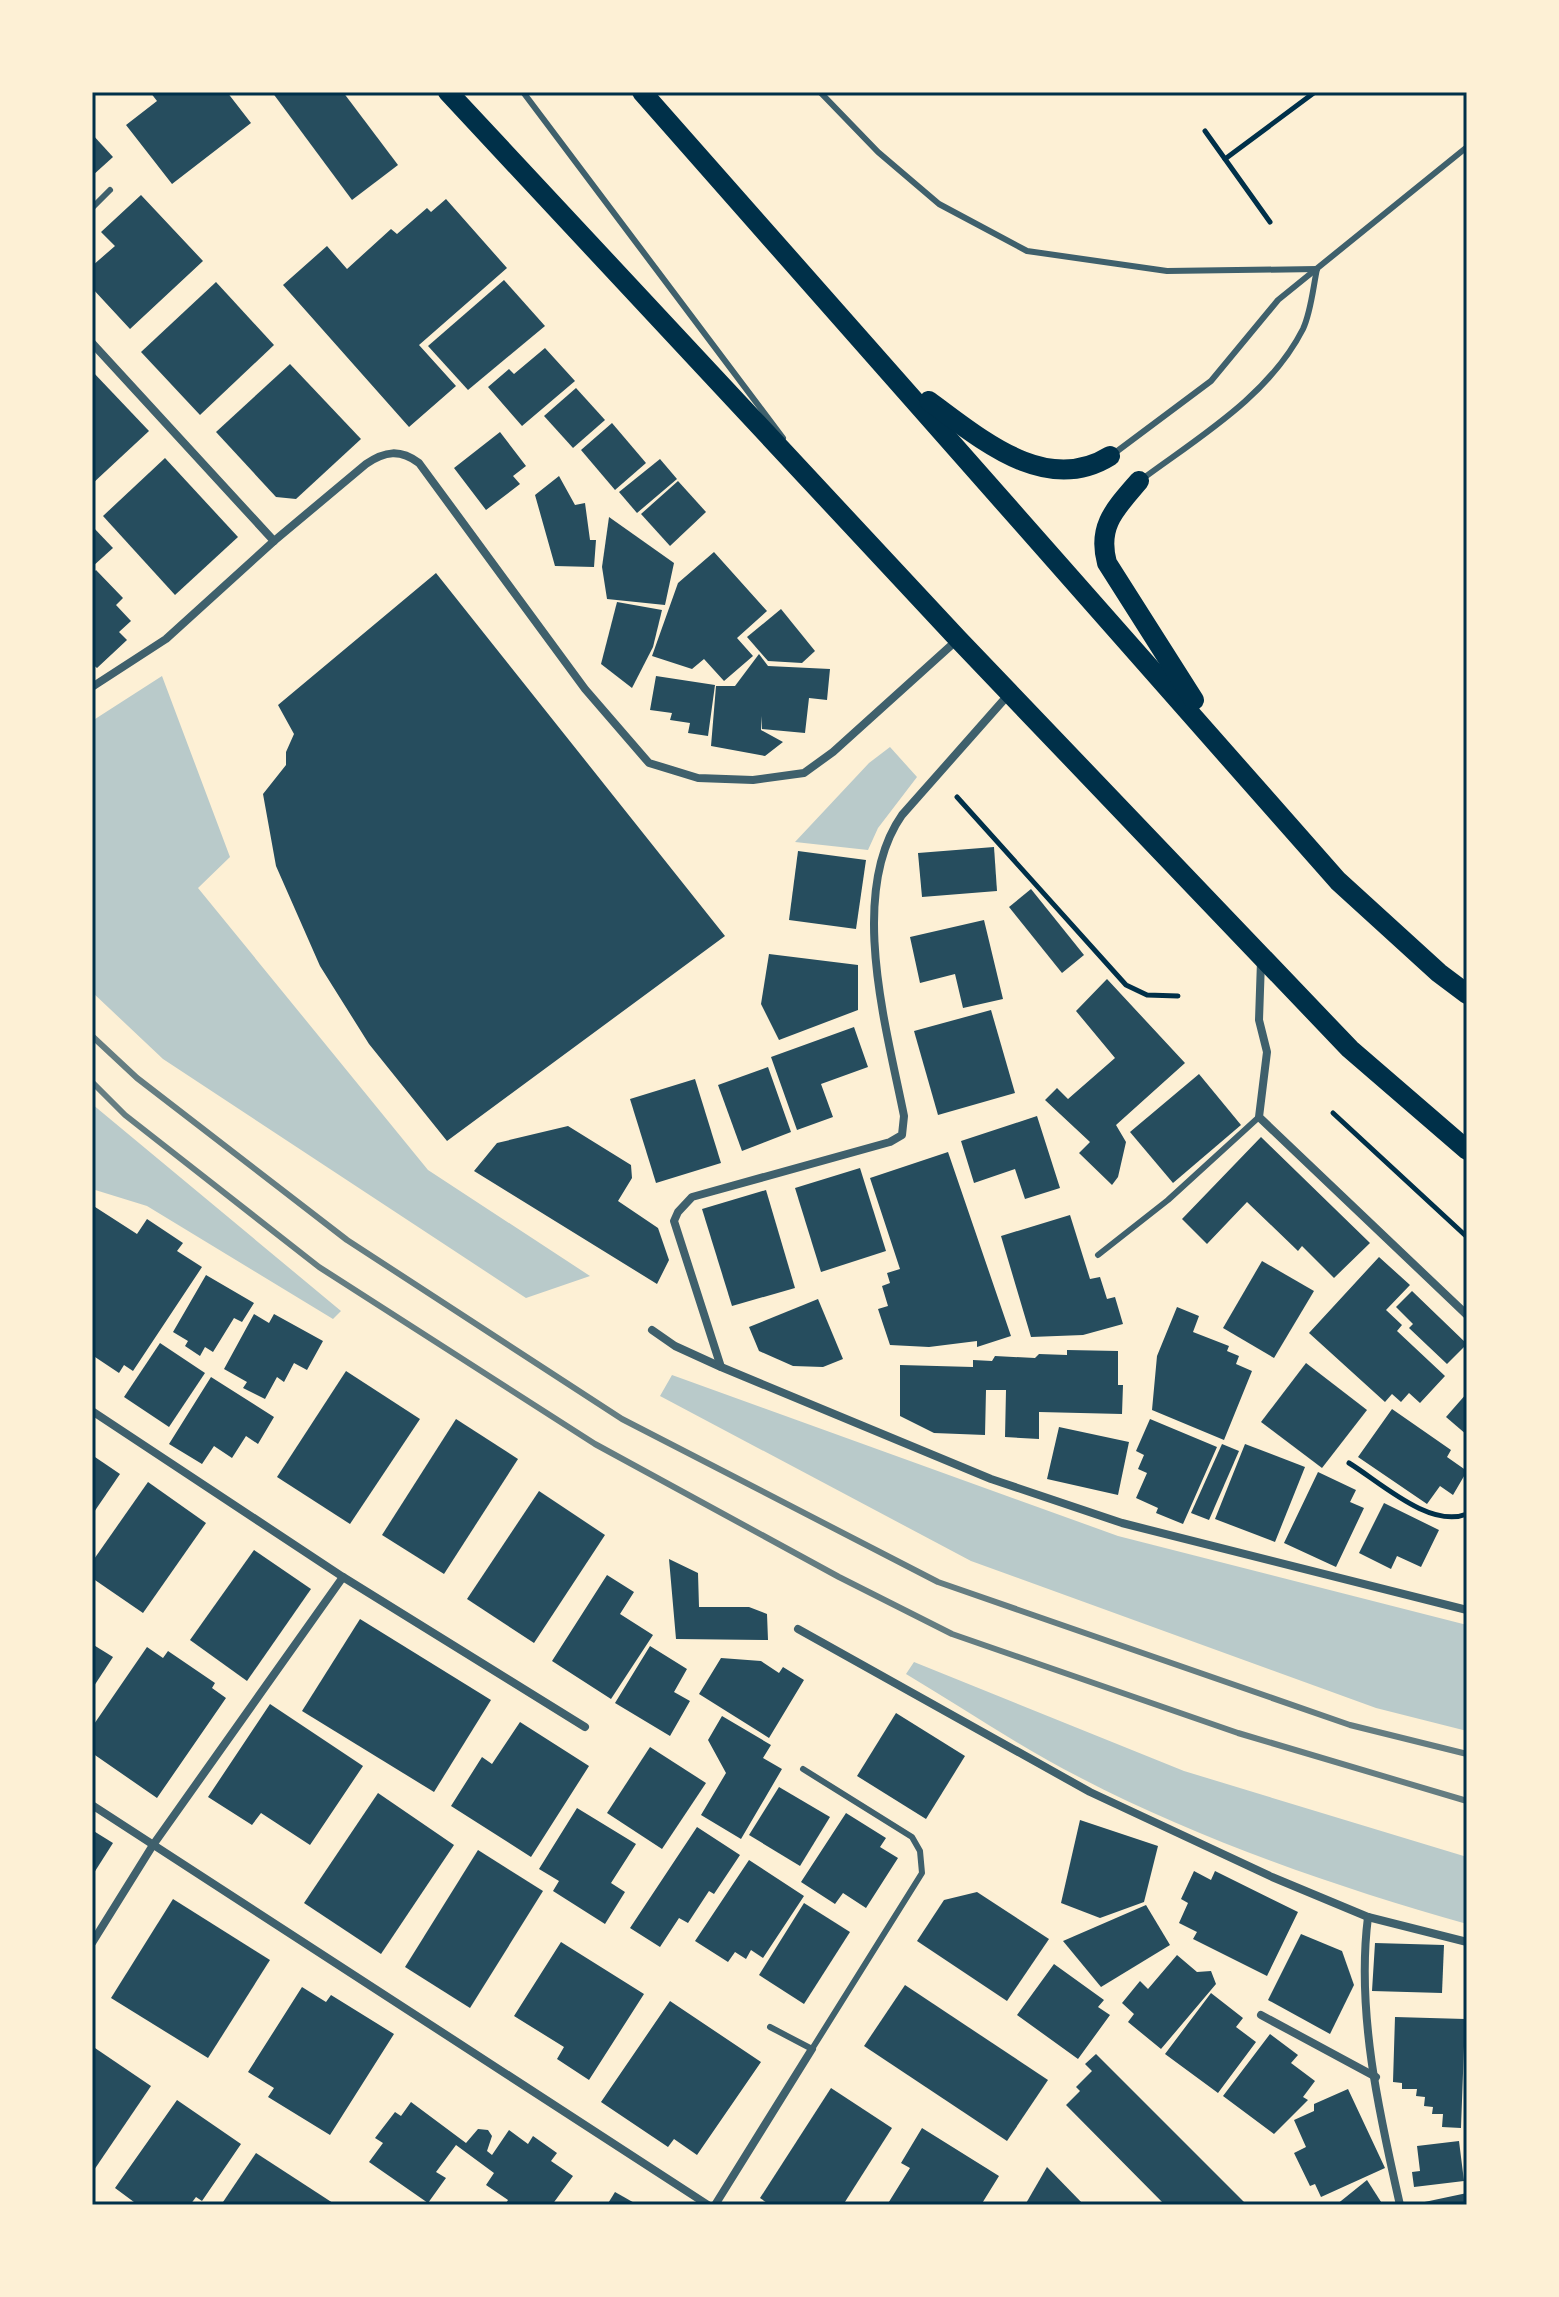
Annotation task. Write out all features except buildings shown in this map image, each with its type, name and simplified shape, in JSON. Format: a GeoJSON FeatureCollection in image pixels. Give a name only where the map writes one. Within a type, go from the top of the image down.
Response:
{"type":"FeatureCollection","features":[{"type":"Feature","properties":{"kind":"main road"},"geometry":{"type":"LineString","coordinates":[[448,92],[1009,694],[1261,957],[1350,1049],[1467,1150]]}},
{"type":"Feature","properties":{"kind":"main road"},"geometry":{"type":"LineString","coordinates":[[642,92],[899,379],[1338,881],[1439,973],[1467,994]]}},
{"type":"Feature","properties":{"kind":"main road"},"geometry":{"type":"LineString","coordinates":[[899,379],[986,442],[1017,459],[1070,472],[1094,466],[1110,456]]}},
{"type":"Feature","properties":{"kind":"main road"},"geometry":{"type":"LineString","coordinates":[[1139,481],[1104,530],[1102,543],[1107,563],[1231,758]]}},
{"type":"Feature","properties":{"kind":"street"},"geometry":{"type":"LineString","coordinates":[[92,343],[274,541]]}},
{"type":"Feature","properties":{"kind":"street"},"geometry":{"type":"LineString","coordinates":[[92,687],[166,639],[274,541],[379,455],[406,453],[419,463],[615,726],[649,763],[698,778],[753,780],[804,773],[833,752],[958,639]]}},
{"type":"Feature","properties":{"kind":"street"},"geometry":{"type":"LineString","coordinates":[[721,1367],[674,1221],[692,1197],[890,1142],[902,1135],[904,1116],[876,962],[875,912],[883,855],[890,832],[902,815],[1009,694]]}},
{"type":"Feature","properties":{"kind":"street"},"geometry":{"type":"LineString","coordinates":[[1261,957],[1259,1020],[1267,1052],[1259,1117],[1467,1315]]}},
{"type":"Feature","properties":{"kind":"street"},"geometry":{"type":"LineString","coordinates":[[652,1330],[675,1346],[721,1367],[991,1479],[1122,1523],[1467,1610]]}},
{"type":"Feature","properties":{"kind":"street"},"geometry":{"type":"LineString","coordinates":[[92,1411],[343,1577],[585,1727]]}},
{"type":"Feature","properties":{"kind":"street"},"geometry":{"type":"LineString","coordinates":[[92,1943],[153,1845],[343,1577]]}},
{"type":"Feature","properties":{"kind":"street"},"geometry":{"type":"LineString","coordinates":[[798,1629],[1090,1792],[1272,1877],[1368,1917],[1467,1942]]}},
{"type":"Feature","properties":{"kind":"street"},"geometry":{"type":"LineString","coordinates":[[92,1805],[708,2205]]}},
{"type":"Feature","properties":{"kind":"street"},"geometry":{"type":"LineString","coordinates":[[1368,1917],[1366,1990],[1376,2077],[1400,2205]]}},
{"type":"Feature","properties":{"kind":"street"},"geometry":{"type":"LineString","coordinates":[[1261,2015],[1376,2077]]}},
{"type":"Feature","properties":{"kind":"street"},"geometry":{"type":"LineString","coordinates":[[715,2205],[812,2049]]}},
{"type":"Feature","properties":{"kind":"lane"},"geometry":{"type":"LineString","coordinates":[[523,92],[821,489]]}},
{"type":"Feature","properties":{"kind":"lane"},"geometry":{"type":"LineString","coordinates":[[820,92],[878,152],[939,204],[1027,251],[1167,271],[1317,269]]}},
{"type":"Feature","properties":{"kind":"lane"},"geometry":{"type":"LineString","coordinates":[[1110,456],[1211,381],[1278,300],[1467,147]]}},
{"type":"Feature","properties":{"kind":"lane"},"geometry":{"type":"LineString","coordinates":[[92,208],[110,190]]}},
{"type":"Feature","properties":{"kind":"lane"},"geometry":{"type":"LineString","coordinates":[[1139,481],[1248,400],[1288,353],[1304,327],[1317,269]]}},
{"type":"Feature","properties":{"kind":"lane"},"geometry":{"type":"LineString","coordinates":[[1098,1255],[1168,1200],[1259,1117]]}},
{"type":"Feature","properties":{"kind":"lane"},"geometry":{"type":"LineString","coordinates":[[770,2027],[812,2049],[922,1873],[922,1862],[912,1837],[803,1769]]}},
{"type":"Feature","properties":{"kind":"path"},"geometry":{"type":"LineString","coordinates":[[1225,159],[1315,92]]}},
{"type":"Feature","properties":{"kind":"path"},"geometry":{"type":"LineString","coordinates":[[1205,131],[1270,222]]}},
{"type":"Feature","properties":{"kind":"path"},"geometry":{"type":"LineString","coordinates":[[964,786],[955,794],[1126,985],[1147,995],[1178,996]]}},
{"type":"Feature","properties":{"kind":"path"},"geometry":{"type":"LineString","coordinates":[[1333,1113],[1467,1237]]}},
{"type":"Feature","properties":{"kind":"path"},"geometry":{"type":"LineString","coordinates":[[1349,1463],[1426,1511],[1453,1519],[1467,1514]]}},
{"type":"Feature","properties":{"kind":"shaded area"},"geometry":{"type":"Polygon","coordinates":[[[162,676],[230,857],[198,888],[428,1170],[590,1276],[526,1298],[163,1059],[92,992],[92,721],[162,676]]]}},
{"type":"Feature","properties":{"kind":"shaded area"},"geometry":{"type":"Polygon","coordinates":[[[890,747],[917,777],[878,828],[868,850],[795,842],[869,763],[890,747]]]}},
{"type":"Feature","properties":{"kind":"shaded area"},"geometry":{"type":"Polygon","coordinates":[[[92,1104],[341,1311],[333,1319],[147,1206],[92,1189],[92,1104]]]}},
{"type":"Feature","properties":{"kind":"shaded area"},"geometry":{"type":"Polygon","coordinates":[[[672,1375],[1118,1536],[1467,1625],[1467,1731],[1376,1708],[971,1561],[660,1396],[672,1375]]]}},
{"type":"Feature","properties":{"kind":"shaded area"},"geometry":{"type":"Polygon","coordinates":[[[914,1662],[1184,1771],[1467,1857],[1467,1924],[1269,1860],[1125,1800],[1035,1753],[906,1674],[914,1662]]]}},
{"type":"Feature","properties":{"kind":"railway"},"geometry":{"type":"LineString","coordinates":[[92,1036],[137,1078],[347,1240],[622,1419],[938,1582],[1350,1725],[1467,1754]]}},
{"type":"Feature","properties":{"kind":"railway"},"geometry":{"type":"LineString","coordinates":[[92,1082],[125,1115],[319,1267],[595,1444],[839,1577],[952,1634],[1238,1733],[1467,1801]]}}]}
